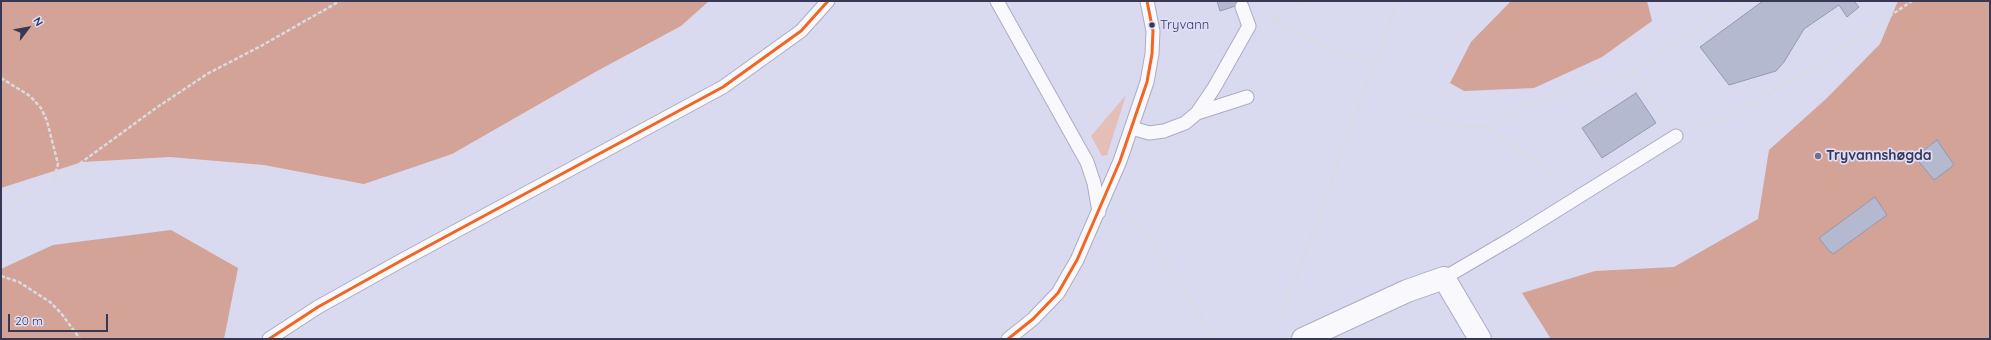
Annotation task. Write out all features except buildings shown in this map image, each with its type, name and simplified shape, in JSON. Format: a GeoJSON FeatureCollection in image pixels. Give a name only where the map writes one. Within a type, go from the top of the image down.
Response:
{"type":"FeatureCollection","features":[{"type":"Feature","properties":{"kind":"street"},"geometry":{"type":"LineString","coordinates":[[1303,339],[1407,291],[1444,278],[1480,339]]}},
{"type":"Feature","properties":{"kind":"lane"},"geometry":{"type":"LineString","coordinates":[[269,339],[318,307],[406,258],[723,87],[801,31],[828,1]]}},
{"type":"Feature","properties":{"kind":"lane"},"geometry":{"type":"LineString","coordinates":[[998,1],[1087,162],[1094,183],[1099,212]]}},
{"type":"Feature","properties":{"kind":"lane"},"geometry":{"type":"LineString","coordinates":[[1008,339],[1032,319],[1058,293],[1077,260],[1108,192],[1132,128],[1147,82],[1152,54],[1153,31],[1147,1]]}},
{"type":"Feature","properties":{"kind":"lane"},"geometry":{"type":"LineString","coordinates":[[1132,128],[1149,133],[1164,131],[1185,122],[1197,113],[1214,88],[1242,41],[1249,26],[1242,7]]}},
{"type":"Feature","properties":{"kind":"lane"},"geometry":{"type":"LineString","coordinates":[[1197,113],[1247,97]]}},
{"type":"Feature","properties":{"kind":"lane"},"geometry":{"type":"LineString","coordinates":[[1444,278],[1514,237],[1676,136]]}},
{"type":"Feature","properties":{"kind":"path"},"geometry":{"type":"LineString","coordinates":[[1,206],[53,183],[156,108],[207,74],[262,46],[340,1]]}},
{"type":"Feature","properties":{"kind":"path"},"geometry":{"type":"LineString","coordinates":[[1249,26],[1276,21],[1306,1]]}},
{"type":"Feature","properties":{"kind":"path"},"geometry":{"type":"LineString","coordinates":[[1279,324],[1397,1]]}},
{"type":"Feature","properties":{"kind":"path"},"geometry":{"type":"LineString","coordinates":[[1486,127],[1523,107],[1634,72],[1736,1]]}},
{"type":"Feature","properties":{"kind":"path"},"geometry":{"type":"LineString","coordinates":[[1634,72],[1676,136],[1686,137],[1754,103],[1845,47],[1912,1]]}},
{"type":"Feature","properties":{"kind":"path"},"geometry":{"type":"LineString","coordinates":[[1276,21],[1323,46],[1375,62]]}},
{"type":"Feature","properties":{"kind":"path"},"geometry":{"type":"LineString","coordinates":[[1,78],[30,96],[42,108],[47,121],[58,164],[53,183]]}},
{"type":"Feature","properties":{"kind":"path"},"geometry":{"type":"LineString","coordinates":[[1405,113],[1449,125],[1486,127],[1531,157],[1549,173],[1572,200]]}},
{"type":"Feature","properties":{"kind":"path"},"geometry":{"type":"LineString","coordinates":[[1108,192],[1170,266],[1215,339]]}},
{"type":"Feature","properties":{"kind":"path"},"geometry":{"type":"LineString","coordinates":[[1,276],[20,282],[50,302],[61,313],[80,339]]}},
{"type":"Feature","properties":{"kind":"shaded area"},"geometry":{"type":"Polygon","coordinates":[[[1,1],[709,1],[681,26],[597,71],[452,154],[364,184],[264,165],[170,157],[82,162],[1,188],[1,1]]]}},
{"type":"Feature","properties":{"kind":"shaded area"},"geometry":{"type":"Polygon","coordinates":[[[1511,1],[1647,1],[1652,21],[1602,57],[1534,88],[1464,91],[1450,83],[1471,42],[1511,1]]]}},
{"type":"Feature","properties":{"kind":"shaded area"},"geometry":{"type":"Polygon","coordinates":[[[1898,1],[1990,1],[1990,339],[1551,339],[1522,293],[1595,271],[1674,267],[1758,219],[1769,150],[1827,98],[1880,44],[1898,1]]]}},
{"type":"Feature","properties":{"kind":"shaded area"},"geometry":{"type":"Polygon","coordinates":[[[1126,95],[1107,155],[1102,156],[1091,136],[1126,95]]]}},
{"type":"Feature","properties":{"kind":"shaded area"},"geometry":{"type":"Polygon","coordinates":[[[171,230],[238,268],[224,339],[1,339],[1,269],[53,245],[171,230]]]}},
{"type":"Feature","properties":{"kind":"transit line"},"geometry":{"type":"LineString","coordinates":[[269,339],[318,307],[406,258],[723,87],[801,31],[828,1]]}},
{"type":"Feature","properties":{"kind":"transit line"},"geometry":{"type":"LineString","coordinates":[[1008,339],[1033,319],[1058,293],[1077,260],[1120,161],[1147,82],[1152,54],[1153,31],[1147,1]]}},
{"type":"Feature","properties":{"kind":"place","name":"Tryvann"},"geometry":{"type":"Point","coordinates":[1152,25]}},
{"type":"Feature","properties":{"kind":"place","name":"Tryvannshøgda"},"geometry":{"type":"Point","coordinates":[1818,156]}}]}
